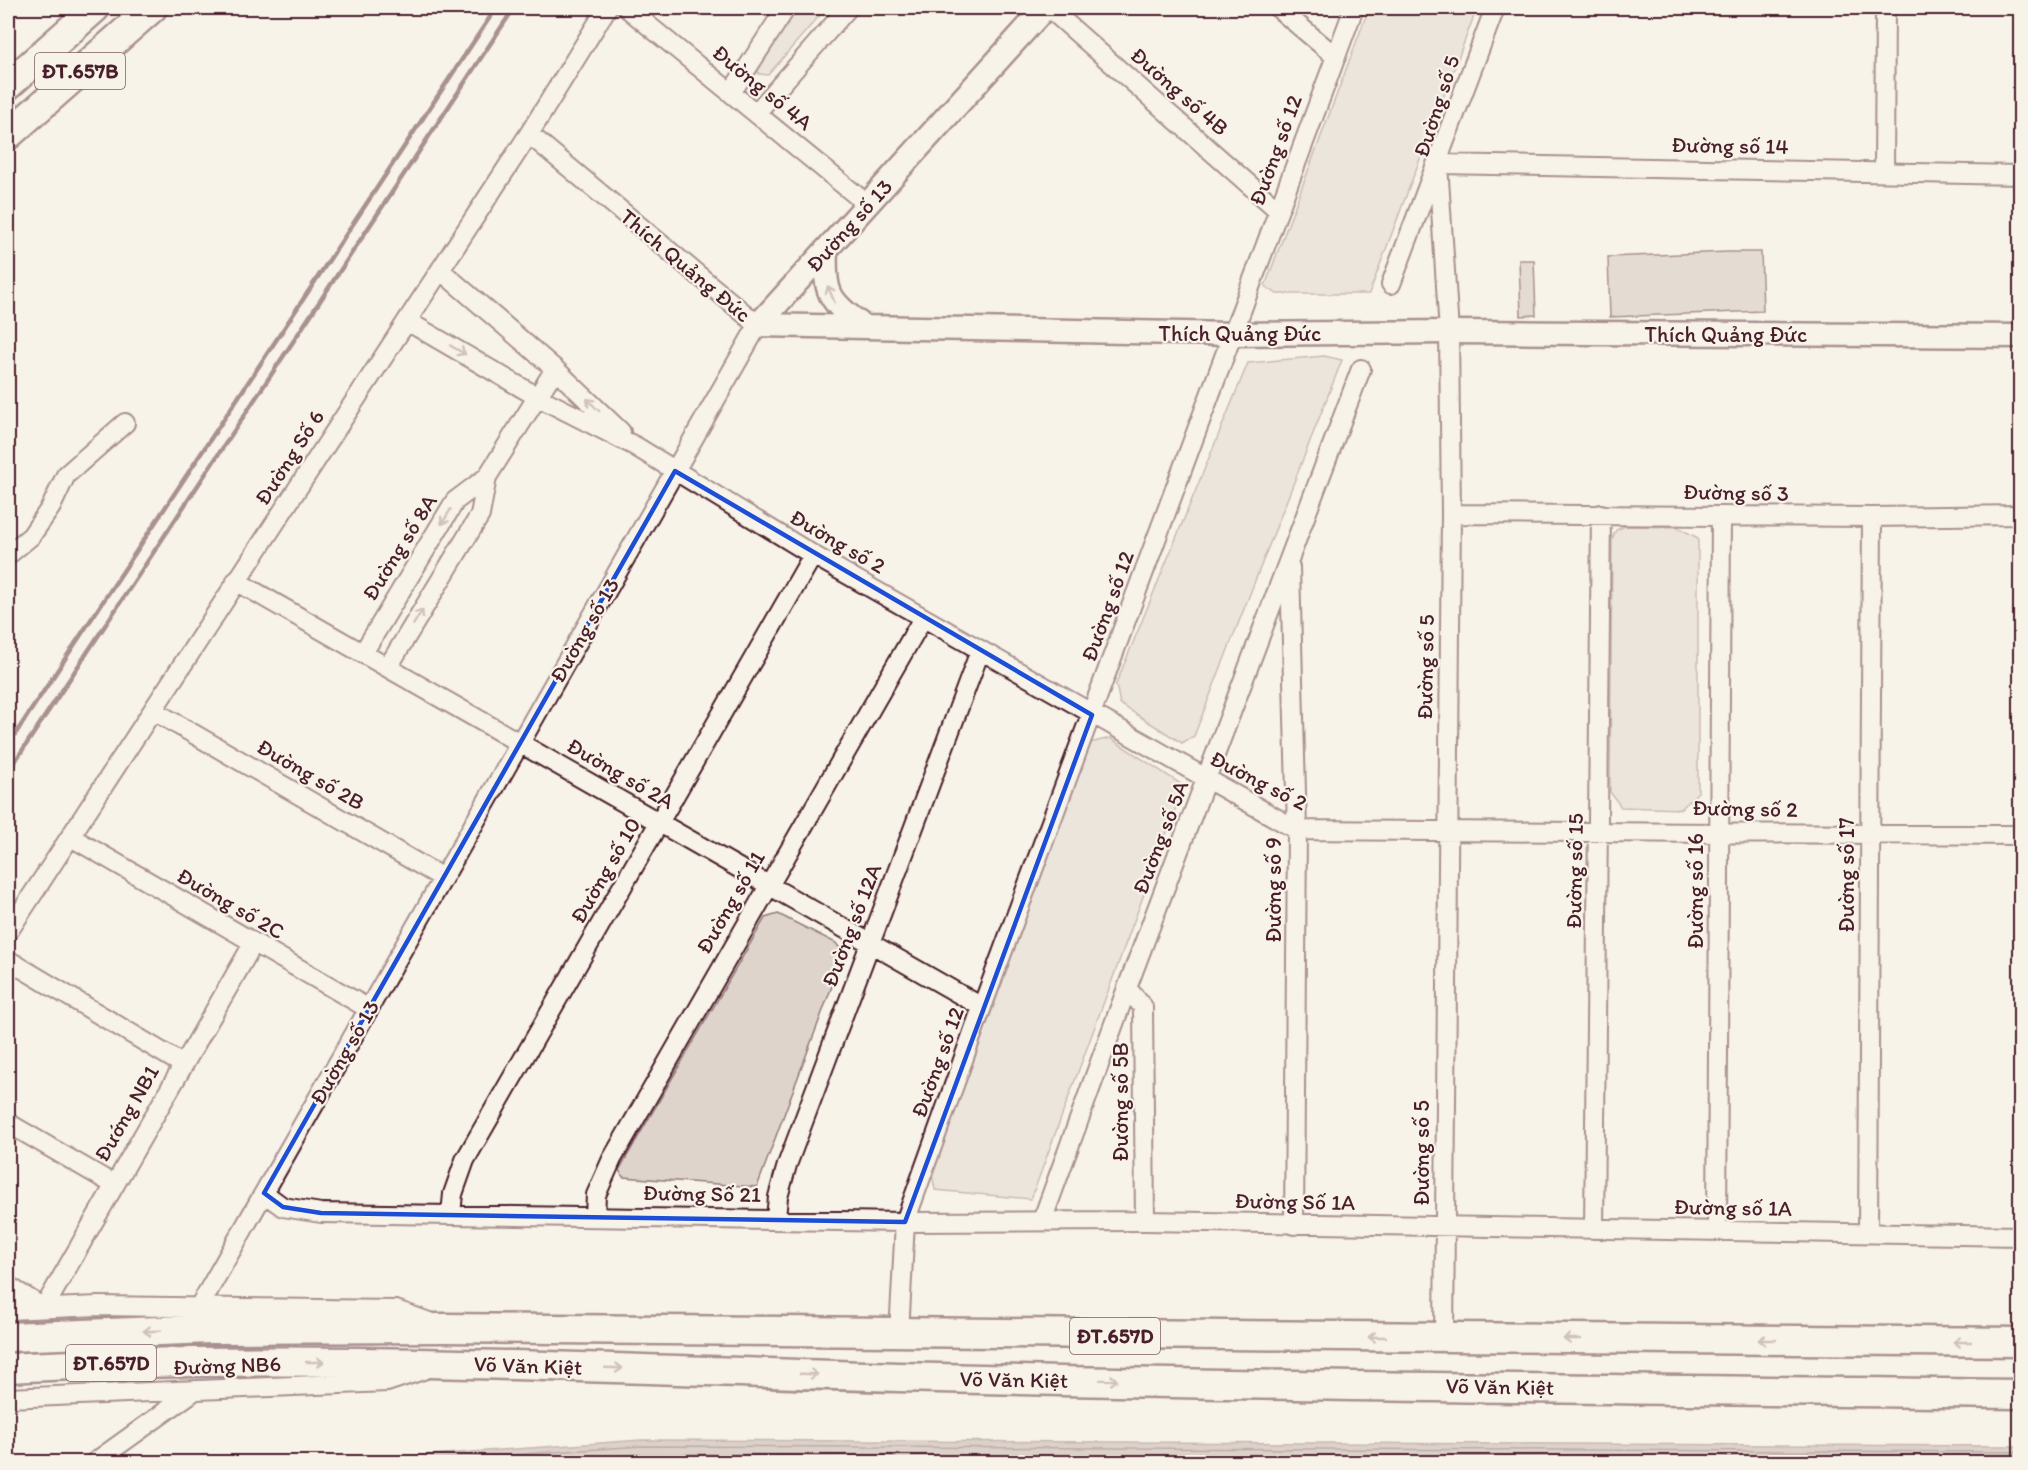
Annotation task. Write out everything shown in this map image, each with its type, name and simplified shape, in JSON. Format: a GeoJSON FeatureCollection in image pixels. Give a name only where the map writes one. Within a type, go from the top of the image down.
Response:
{"type":"FeatureCollection","features":[{"type":"Feature","properties":{"kind":"main road","name":"ĐT.657B"},"geometry":{"type":"LineString","coordinates":[[8,85],[95,8]]}},
{"type":"Feature","properties":{"kind":"main road","name":"ĐT.657B"},"geometry":{"type":"LineString","coordinates":[[8,135],[152,8]]}},
{"type":"Feature","properties":{"kind":"main road","name":"Võ Văn Kiệt"},"geometry":{"type":"LineString","coordinates":[[8,1337],[205,1318],[445,1328],[899,1334],[2020,1342]]}},
{"type":"Feature","properties":{"kind":"main road"},"geometry":{"type":"LineString","coordinates":[[899,1334],[900,1377]]}},
{"type":"Feature","properties":{"kind":"main road","name":"Võ Văn Kiệt"},"geometry":{"type":"LineString","coordinates":[[8,1368],[104,1363],[444,1362],[900,1377],[2020,1394]]}},
{"type":"Feature","properties":{"kind":"street","name":"Đường Số 6"},"geometry":{"type":"LineString","coordinates":[[8,932],[529,134],[607,8]]}},
{"type":"Feature","properties":{"kind":"street","name":"Đường số 4A"},"geometry":{"type":"LineString","coordinates":[[627,8],[867,204]]}},
{"type":"Feature","properties":{"kind":"street"},"geometry":{"type":"LineString","coordinates":[[732,93],[786,8]]}},
{"type":"Feature","properties":{"kind":"street"},"geometry":{"type":"LineString","coordinates":[[756,113],[848,8]]}},
{"type":"Feature","properties":{"kind":"street","name":"Đường số 13"},"geometry":{"type":"LineString","coordinates":[[205,1318],[264,1193],[758,325],[1047,8]]}},
{"type":"Feature","properties":{"kind":"street","name":"Đường số 4B"},"geometry":{"type":"LineString","coordinates":[[1047,8],[1278,210]]}},
{"type":"Feature","properties":{"kind":"street"},"geometry":{"type":"LineString","coordinates":[[1278,8],[1336,57]]}},
{"type":"Feature","properties":{"kind":"street","name":"Đường số 12"},"geometry":{"type":"LineString","coordinates":[[899,1334],[905,1222],[982,1007],[1354,8]]}},
{"type":"Feature","properties":{"kind":"street","name":"Đường số 5"},"geometry":{"type":"LineString","coordinates":[[1444,1338],[1451,514],[1449,332],[1438,164],[1495,8]]}},
{"type":"Feature","properties":{"kind":"street"},"geometry":{"type":"LineString","coordinates":[[1884,172],[1885,8]]}},
{"type":"Feature","properties":{"kind":"street","name":"Thích Quảng Đức"},"geometry":{"type":"LineString","coordinates":[[529,134],[758,325],[862,325],[1233,334],[1449,332],[2020,336]]}},
{"type":"Feature","properties":{"kind":"street"},"geometry":{"type":"LineString","coordinates":[[1391,284],[1438,164]]}},
{"type":"Feature","properties":{"kind":"street","name":"Đường số 14"},"geometry":{"type":"LineString","coordinates":[[1438,164],[2020,175]]}},
{"type":"Feature","properties":{"kind":"street"},"geometry":{"type":"LineString","coordinates":[[826,250],[825,276],[829,293],[838,308],[862,325]]}},
{"type":"Feature","properties":{"kind":"street","name":"Đường số 2"},"geometry":{"type":"LineString","coordinates":[[440,270],[555,369],[636,446]]}},
{"type":"Feature","properties":{"kind":"street","name":"Đường số 2"},"geometry":{"type":"LineString","coordinates":[[407,321],[536,396],[636,446],[813,555],[1207,781],[1297,830],[1719,831],[2020,835]]}},
{"type":"Feature","properties":{"kind":"street","name":"Đường số 8A"},"geometry":{"type":"LineString","coordinates":[[388,667],[480,515],[487,477],[555,369]]}},
{"type":"Feature","properties":{"kind":"street","name":"Đường số 5A"},"geometry":{"type":"LineString","coordinates":[[1042,1221],[1127,988],[1361,369]]}},
{"type":"Feature","properties":{"kind":"street"},"geometry":{"type":"LineString","coordinates":[[8,555],[31,536],[51,507],[66,476],[125,423]]}},
{"type":"Feature","properties":{"kind":"street","name":"Đường số 8A"},"geometry":{"type":"LineString","coordinates":[[363,653],[455,501],[487,477]]}},
{"type":"Feature","properties":{"kind":"street","name":"Đường số 3"},"geometry":{"type":"LineString","coordinates":[[1451,514],[1872,517],[2020,515]]}},
{"type":"Feature","properties":{"kind":"street","name":"Đường số 15"},"geometry":{"type":"LineString","coordinates":[[1594,1229],[1601,514]]}},
{"type":"Feature","properties":{"kind":"street","name":"Đường số 16"},"geometry":{"type":"LineString","coordinates":[[1717,1231],[1721,516]]}},
{"type":"Feature","properties":{"kind":"street","name":"Đường số 17"},"geometry":{"type":"LineString","coordinates":[[1868,1233],[1872,517]]}},
{"type":"Feature","properties":{"kind":"street","name":"Đường số 10"},"geometry":{"type":"LineString","coordinates":[[451,1214],[453,1194],[465,1160],[813,555]]}},
{"type":"Feature","properties":{"kind":"street","name":"Đường số 9"},"geometry":{"type":"LineString","coordinates":[[1290,555],[1297,830],[1294,1225]]}},
{"type":"Feature","properties":{"kind":"street","name":"Đường số 2A"},"geometry":{"type":"LineString","coordinates":[[236,581],[982,1007]]}},
{"type":"Feature","properties":{"kind":"street","name":"Đường số 11"},"geometry":{"type":"LineString","coordinates":[[595,1216],[596,1196],[612,1159],[923,618]]}},
{"type":"Feature","properties":{"kind":"street","name":"Đường số 12A"},"geometry":{"type":"LineString","coordinates":[[776,1218],[778,1197],[787,1165],[980,651]]}},
{"type":"Feature","properties":{"kind":"street","name":"Đường số 2B"},"geometry":{"type":"LineString","coordinates":[[154,711],[443,878]]}},
{"type":"Feature","properties":{"kind":"street","name":"Đường số 2C"},"geometry":{"type":"LineString","coordinates":[[71,837],[253,944],[369,1008]]}},
{"type":"Feature","properties":{"kind":"street","name":"Đướng NB1"},"geometry":{"type":"LineString","coordinates":[[44,1308],[112,1184],[253,944]]}},
{"type":"Feature","properties":{"kind":"street"},"geometry":{"type":"LineString","coordinates":[[8,960],[182,1064]]}},
{"type":"Feature","properties":{"kind":"street","name":"Đường số 5B"},"geometry":{"type":"LineString","coordinates":[[1127,988],[1143,1007],[1144,1221]]}},
{"type":"Feature","properties":{"kind":"street"},"geometry":{"type":"LineString","coordinates":[[8,1123],[112,1184]]}},
{"type":"Feature","properties":{"kind":"street","name":"Đường Số 21"},"geometry":{"type":"LineString","coordinates":[[264,1193],[283,1207],[321,1213],[776,1218],[905,1222],[1144,1221]]}},
{"type":"Feature","properties":{"kind":"street","name":"Đường Số 1A"},"geometry":{"type":"LineString","coordinates":[[1144,1221],[1445,1228]]}},
{"type":"Feature","properties":{"kind":"street","name":"Đường số 1A"},"geometry":{"type":"LineString","coordinates":[[1445,1228],[2020,1236]]}},
{"type":"Feature","properties":{"kind":"street"},"geometry":{"type":"LineString","coordinates":[[8,1286],[44,1308]]}},
{"type":"Feature","properties":{"kind":"street"},"geometry":{"type":"LineString","coordinates":[[8,1310],[44,1308],[205,1318]]}},
{"type":"Feature","properties":{"kind":"street","name":"Đường NB6"},"geometry":{"type":"LineString","coordinates":[[8,1398],[96,1392],[194,1391],[387,1382],[444,1362]]}},
{"type":"Feature","properties":{"kind":"street"},"geometry":{"type":"LineString","coordinates":[[95,1462],[194,1391]]}},
{"type":"Feature","properties":{"kind":"highlighted area"},"geometry":{"type":"Polygon","coordinates":[[[675,471],[1092,715],[905,1222],[321,1213],[283,1207],[264,1193],[675,471]]]}},
{"type":"Feature","properties":{"kind":"shaded area"},"geometry":{"type":"Polygon","coordinates":[[[796,8],[826,8],[768,75],[759,74],[757,69],[760,58],[796,8]]]}},
{"type":"Feature","properties":{"kind":"shaded area"},"geometry":{"type":"Polygon","coordinates":[[[1369,8],[1477,8],[1369,294],[1277,294],[1265,286],[1369,8]]]}},
{"type":"Feature","properties":{"kind":"shaded area"},"geometry":{"type":"Polygon","coordinates":[[[1324,356],[1342,360],[1194,736],[1182,743],[1120,704],[1116,684],[1248,363],[1324,356]]]}},
{"type":"Feature","properties":{"kind":"shaded area"},"geometry":{"type":"Polygon","coordinates":[[[1625,526],[1677,527],[1698,538],[1698,792],[1681,809],[1621,807],[1610,792],[1612,539],[1616,530],[1625,526]]]}},
{"type":"Feature","properties":{"kind":"shaded area"},"geometry":{"type":"Polygon","coordinates":[[[1110,738],[1184,786],[1031,1199],[935,1190],[932,1174],[1090,743],[1110,738]]]}},
{"type":"Feature","properties":{"kind":"shaded area"},"geometry":{"type":"Polygon","coordinates":[[[778,914],[836,943],[844,954],[757,1187],[623,1177],[619,1170],[765,918],[778,914]]]}},
{"type":"Feature","properties":{"kind":"water"},"geometry":{"type":"Polygon","coordinates":[[[642,1440],[2020,1446],[2020,1462],[377,1462],[402,1457],[642,1440]]]}},
{"type":"Feature","properties":{"kind":"building"},"geometry":{"type":"Polygon","coordinates":[[[1761,252],[1763,311],[1610,317],[1608,257],[1761,252]]]}},
{"type":"Feature","properties":{"kind":"building"},"geometry":{"type":"Polygon","coordinates":[[[1519,260],[1534,260],[1536,315],[1521,316],[1519,260]]]}},
{"type":"Feature","properties":{"kind":"railway"},"geometry":{"type":"LineString","coordinates":[[8,745],[496,8]]}},
{"type":"Feature","properties":{"kind":"railway"},"geometry":{"type":"LineString","coordinates":[[8,772],[514,8]]}}]}
